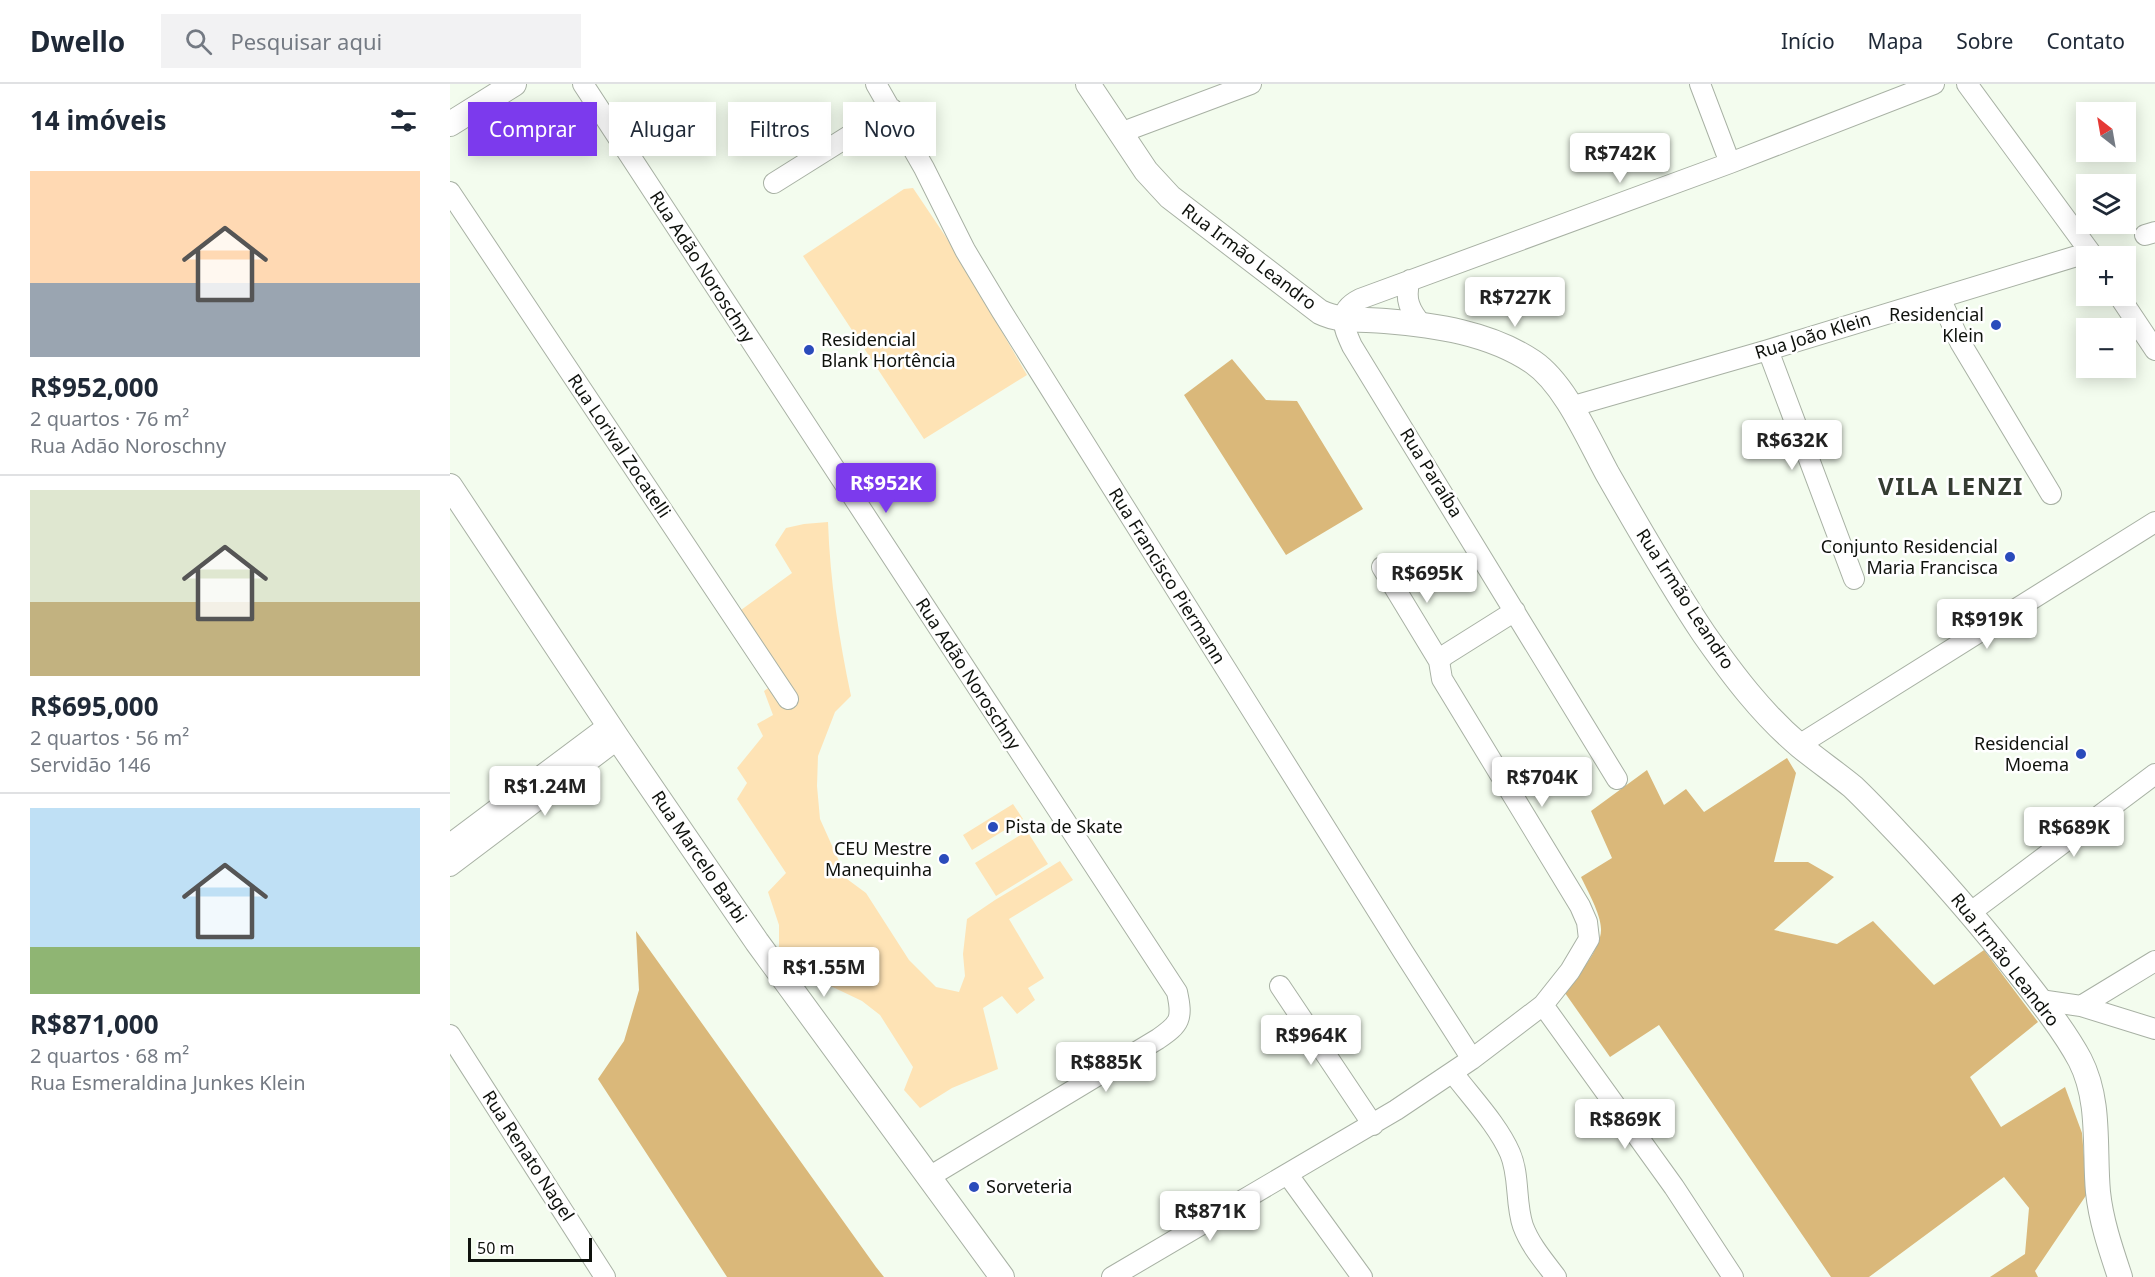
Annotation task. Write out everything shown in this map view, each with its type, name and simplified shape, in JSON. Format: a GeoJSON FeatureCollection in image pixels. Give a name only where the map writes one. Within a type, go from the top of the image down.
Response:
{"type":"FeatureCollection","features":[{"type":"Feature","properties":{"kind":"street"},"geometry":{"type":"LineString","coordinates":[[450,124],[514,84]]}},
{"type":"Feature","properties":{"kind":"street","name":"Rua Adão Noroschny"},"geometry":{"type":"LineString","coordinates":[[583,84],[1177,992],[1181,1009],[1175,1027],[1158,1040],[930,1177]]}},
{"type":"Feature","properties":{"kind":"street","name":"Rua Francisco Piermann"},"geometry":{"type":"LineString","coordinates":[[876,84],[888,102]]}},
{"type":"Feature","properties":{"kind":"street","name":"Rua Irmão Leandro"},"geometry":{"type":"LineString","coordinates":[[1088,84],[1146,171],[1170,197],[1320,312],[1342,319],[1422,325],[1475,336],[1523,356],[1544,370],[1570,407],[1660,565],[1740,684],[1769,717],[1854,788],[1971,912],[2040,1000],[2080,1060],[2089,1082],[2095,1108],[2098,1194],[2120,1277]]}},
{"type":"Feature","properties":{"kind":"street"},"geometry":{"type":"LineString","coordinates":[[1120,133],[1251,84]]}},
{"type":"Feature","properties":{"kind":"street"},"geometry":{"type":"LineString","coordinates":[[1700,84],[1730,163]]}},
{"type":"Feature","properties":{"kind":"street"},"geometry":{"type":"LineString","coordinates":[[1342,319],[1345,310],[1353,302],[1730,163],[1934,84]]}},
{"type":"Feature","properties":{"kind":"street"},"geometry":{"type":"LineString","coordinates":[[1967,84],[2086,246]]}},
{"type":"Feature","properties":{"kind":"street"},"geometry":{"type":"LineString","coordinates":[[774,183],[843,140]]}},
{"type":"Feature","properties":{"kind":"street","name":"Rua Francisco Piermann"},"geometry":{"type":"LineString","coordinates":[[917,156],[965,250],[1000,310],[1472,1059]]}},
{"type":"Feature","properties":{"kind":"street","name":"Rua Lorival Zocatelli"},"geometry":{"type":"LineString","coordinates":[[450,192],[788,699]]}},
{"type":"Feature","properties":{"kind":"street","name":"Rua João Klein"},"geometry":{"type":"LineString","coordinates":[[1570,407],[2076,259]]}},
{"type":"Feature","properties":{"kind":"street"},"geometry":{"type":"LineString","coordinates":[[1410,280],[1406,292],[1407,300],[1422,325]]}},
{"type":"Feature","properties":{"kind":"street"},"geometry":{"type":"LineString","coordinates":[[1940,298],[1960,342],[2051,494]]}},
{"type":"Feature","properties":{"kind":"street"},"geometry":{"type":"LineString","coordinates":[[2126,306],[2155,350]]}},
{"type":"Feature","properties":{"kind":"street","name":"Rua Paraíba"},"geometry":{"type":"LineString","coordinates":[[1342,319],[1358,355],[1617,779]]}},
{"type":"Feature","properties":{"kind":"street"},"geometry":{"type":"LineString","coordinates":[[1768,350],[1854,579]]}},
{"type":"Feature","properties":{"kind":"street","name":"Rua Marcelo Barbi"},"geometry":{"type":"LineString","coordinates":[[450,486],[757,942],[1002,1277]]}},
{"type":"Feature","properties":{"kind":"street"},"geometry":{"type":"LineString","coordinates":[[1800,745],[2155,522]]}},
{"type":"Feature","properties":{"kind":"street"},"geometry":{"type":"LineString","coordinates":[[1112,1277],[1373,1125],[1453,1073],[1544,1005],[1570,971],[1589,939],[1587,922],[1580,906],[1442,679],[1439,661],[1382,567]]}},
{"type":"Feature","properties":{"kind":"street"},"geometry":{"type":"LineString","coordinates":[[1439,661],[1454,648],[1515,611]]}},
{"type":"Feature","properties":{"kind":"street"},"geometry":{"type":"LineString","coordinates":[[450,844],[614,732]]}},
{"type":"Feature","properties":{"kind":"street"},"geometry":{"type":"LineString","coordinates":[[450,866],[614,732]]}},
{"type":"Feature","properties":{"kind":"street"},"geometry":{"type":"LineString","coordinates":[[1971,912],[2155,774]]}},
{"type":"Feature","properties":{"kind":"street"},"geometry":{"type":"LineString","coordinates":[[2081,1006],[2155,961]]}},
{"type":"Feature","properties":{"kind":"street"},"geometry":{"type":"LineString","coordinates":[[1280,986],[1373,1125]]}},
{"type":"Feature","properties":{"kind":"street"},"geometry":{"type":"LineString","coordinates":[[2040,1000],[2081,1006],[2155,1029]]}},
{"type":"Feature","properties":{"kind":"street"},"geometry":{"type":"LineString","coordinates":[[1544,1005],[1674,1186],[1733,1277]]}},
{"type":"Feature","properties":{"kind":"street","name":"Rua Renato Nagel"},"geometry":{"type":"LineString","coordinates":[[450,1035],[605,1277]]}},
{"type":"Feature","properties":{"kind":"street"},"geometry":{"type":"LineString","coordinates":[[1453,1073],[1503,1139],[1511,1155],[1515,1171],[1523,1226],[1535,1248],[1556,1277]]}},
{"type":"Feature","properties":{"kind":"street"},"geometry":{"type":"LineString","coordinates":[[1288,1175],[1362,1277]]}},
{"type":"Feature","properties":{"kind":"shaded area"},"geometry":{"type":"Polygon","coordinates":[[[913,188],[954,249],[1027,375],[924,439],[803,256],[904,189],[913,188]]]}},
{"type":"Feature","properties":{"kind":"shaded area"},"geometry":{"type":"Polygon","coordinates":[[[1232,359],[1266,400],[1297,401],[1363,509],[1286,555],[1184,395],[1232,359]]]}},
{"type":"Feature","properties":{"kind":"shaded area"},"geometry":{"type":"Polygon","coordinates":[[[828,522],[836,610],[851,696],[835,712],[818,756],[817,786],[820,819],[847,879],[866,893],[909,960],[936,987],[959,992],[965,976],[963,954],[967,919],[1060,861],[1073,880],[1009,919],[1044,978],[1028,988],[1035,1000],[1017,1014],[1002,996],[983,1008],[998,1069],[952,1088],[920,1108],[904,1090],[913,1067],[880,1015],[862,1001],[793,968],[779,951],[779,925],[768,892],[786,873],[737,799],[747,783],[737,768],[763,736],[757,724],[773,715],[764,691],[781,679],[741,610],[792,573],[775,545],[786,528],[828,522]]]}},
{"type":"Feature","properties":{"kind":"shaded area"},"geometry":{"type":"Polygon","coordinates":[[[1787,758],[1796,773],[1774,862],[1808,862],[1834,877],[1774,930],[1837,944],[1873,921],[1934,985],[1984,950],[2038,1022],[1970,1077],[2001,1127],[2065,1087],[2082,1133],[2087,1194],[2035,1271],[2038,1277],[1990,1277],[2025,1254],[2029,1208],[2004,1177],[1869,1277],[1831,1277],[1659,1025],[1610,1057],[1565,993],[1588,962],[1600,937],[1599,916],[1581,877],[1612,858],[1591,811],[1647,770],[1664,805],[1686,789],[1704,812],[1787,758]]]}},
{"type":"Feature","properties":{"kind":"shaded area","name":"Pista de Skate"},"geometry":{"type":"Polygon","coordinates":[[[1013,804],[1023,819],[972,850],[963,835],[1013,804]]]}},
{"type":"Feature","properties":{"kind":"shaded area"},"geometry":{"type":"Polygon","coordinates":[[[1027,831],[1048,864],[996,896],[975,863],[1027,831]]]}},
{"type":"Feature","properties":{"kind":"shaded area"},"geometry":{"type":"Polygon","coordinates":[[[636,931],[884,1277],[727,1277],[598,1079],[624,1041],[639,990],[636,931]]]}},
{"type":"Feature","properties":{"kind":"place","name":"Residencial Klein"},"geometry":{"type":"Point","coordinates":[1996,325]}},
{"type":"Feature","properties":{"kind":"place","name":"Residencial Blank Hortência"},"geometry":{"type":"Point","coordinates":[809,350]}},
{"type":"Feature","properties":{"kind":"place","name":"Conjunto Residencial Maria Francisca"},"geometry":{"type":"Point","coordinates":[2010,557]}},
{"type":"Feature","properties":{"kind":"place","name":"Residencial Moema"},"geometry":{"type":"Point","coordinates":[2081,754]}},
{"type":"Feature","properties":{"kind":"place","name":"Pista de Skate"},"geometry":{"type":"Point","coordinates":[993,827]}},
{"type":"Feature","properties":{"kind":"place","name":"CEU Mestre Manequinha"},"geometry":{"type":"Point","coordinates":[944,859]}},
{"type":"Feature","properties":{"kind":"place","name":"Sorveteria"},"geometry":{"type":"Point","coordinates":[974,1187]}},
{"type":"Feature","properties":{"kind":"district","name":"VILA LENZI"},"geometry":{"type":"Point","coordinates":[1951,487]}}]}
